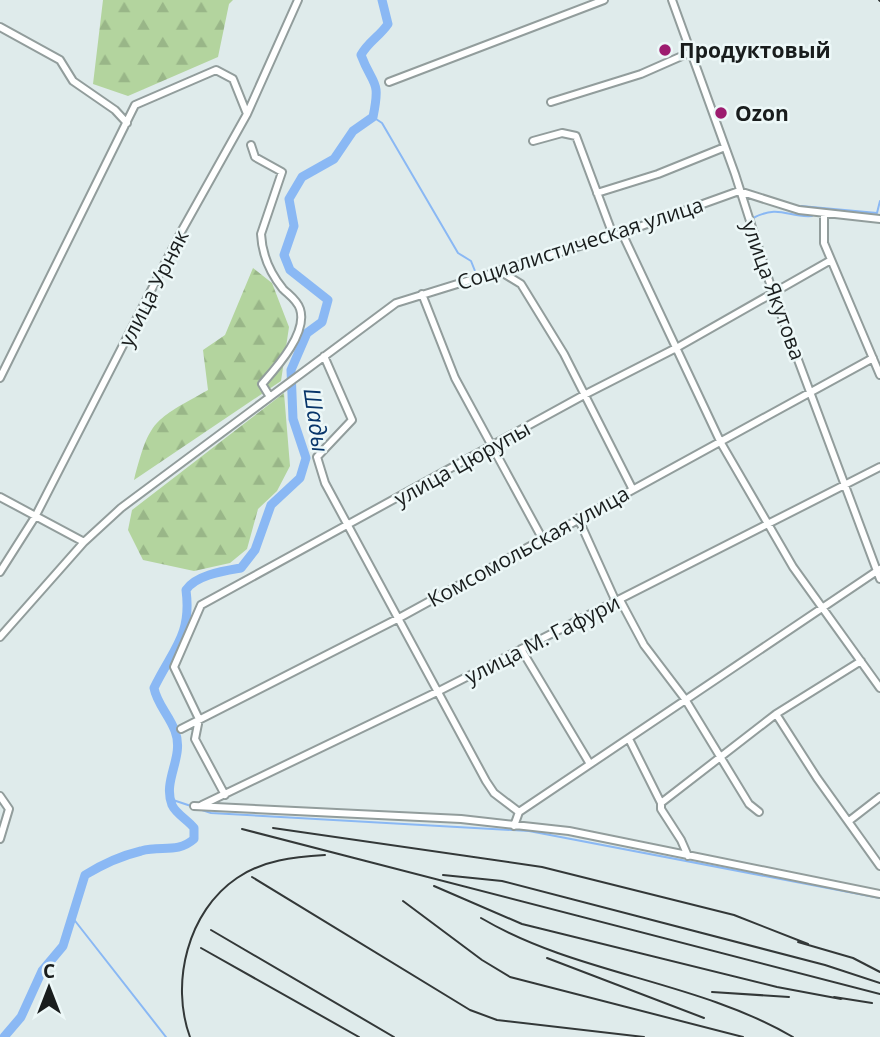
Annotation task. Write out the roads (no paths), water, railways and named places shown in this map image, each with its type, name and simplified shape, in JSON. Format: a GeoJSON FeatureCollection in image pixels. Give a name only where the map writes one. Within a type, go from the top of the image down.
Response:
{"type":"FeatureCollection","features":[{"type":"Feature","properties":{"kind":"street","name":"улица Урняк"},"geometry":{"type":"LineString","coordinates":[[0,572],[35,517],[181,232],[247,114],[298,0]]}},
{"type":"Feature","properties":{"kind":"street"},"geometry":{"type":"LineString","coordinates":[[389,82],[604,0]]}},
{"type":"Feature","properties":{"kind":"street","name":"улица Якутова"},"geometry":{"type":"LineString","coordinates":[[672,0],[725,147],[773,293],[844,485],[879,570],[880,579]]}},
{"type":"Feature","properties":{"kind":"street"},"geometry":{"type":"LineString","coordinates":[[0,27],[60,60],[73,81],[115,110],[127,123]]}},
{"type":"Feature","properties":{"kind":"street"},"geometry":{"type":"LineString","coordinates":[[551,102],[642,74],[691,51]]}},
{"type":"Feature","properties":{"kind":"street"},"geometry":{"type":"LineString","coordinates":[[0,378],[135,105],[216,70],[233,79],[247,114]]}},
{"type":"Feature","properties":{"kind":"street"},"geometry":{"type":"LineString","coordinates":[[533,141],[562,133],[576,136],[613,235]]}},
{"type":"Feature","properties":{"kind":"street"},"geometry":{"type":"LineString","coordinates":[[251,145],[256,157],[282,172],[261,234],[261,244],[272,274],[296,301],[301,318],[299,331],[281,366],[262,384],[270,397]]}},
{"type":"Feature","properties":{"kind":"street"},"geometry":{"type":"LineString","coordinates":[[597,193],[658,174],[725,147]]}},
{"type":"Feature","properties":{"kind":"street"},"geometry":{"type":"LineString","coordinates":[[739,191],[824,214],[880,219]]}},
{"type":"Feature","properties":{"kind":"street","name":"Социалистическая улица"},"geometry":{"type":"LineString","coordinates":[[0,637],[84,542],[121,508],[396,303],[622,233],[739,191]]}},
{"type":"Feature","properties":{"kind":"street"},"geometry":{"type":"LineString","coordinates":[[824,214],[824,243],[880,375]]}},
{"type":"Feature","properties":{"kind":"street"},"geometry":{"type":"LineString","coordinates":[[622,233],[721,443],[768,524],[821,606],[880,688]]}},
{"type":"Feature","properties":{"kind":"street","name":"улица Цюрупы"},"geometry":{"type":"LineString","coordinates":[[199,719],[174,667],[201,605],[584,395],[678,347],[831,260]]}},
{"type":"Feature","properties":{"kind":"street"},"geometry":{"type":"LineString","coordinates":[[498,270],[521,284],[564,355],[632,488]]}},
{"type":"Feature","properties":{"kind":"street"},"geometry":{"type":"LineString","coordinates":[[422,294],[455,377],[542,538]]}},
{"type":"Feature","properties":{"kind":"street"},"geometry":{"type":"LineString","coordinates":[[324,356],[352,419],[317,457],[318,467],[347,526],[399,618],[429,681],[439,691],[485,781],[494,793],[520,812]]}},
{"type":"Feature","properties":{"kind":"street","name":"Комсомольская улица"},"geometry":{"type":"LineString","coordinates":[[181,729],[399,618],[873,358]]}},
{"type":"Feature","properties":{"kind":"street","name":"улица М. Гафури"},"geometry":{"type":"LineString","coordinates":[[514,826],[449,819],[198,806],[439,691],[880,467]]}},
{"type":"Feature","properties":{"kind":"street"},"geometry":{"type":"LineString","coordinates":[[0,497],[84,542]]}},
{"type":"Feature","properties":{"kind":"street"},"geometry":{"type":"LineString","coordinates":[[578,518],[618,601],[644,645],[685,699],[750,804],[759,812]]}},
{"type":"Feature","properties":{"kind":"street"},"geometry":{"type":"LineString","coordinates":[[879,570],[821,606],[520,812],[514,826],[569,831],[880,894]]}},
{"type":"Feature","properties":{"kind":"street"},"geometry":{"type":"LineString","coordinates":[[521,649],[590,764]]}},
{"type":"Feature","properties":{"kind":"street"},"geometry":{"type":"LineString","coordinates":[[661,803],[776,714],[861,661]]}},
{"type":"Feature","properties":{"kind":"street"},"geometry":{"type":"LineString","coordinates":[[776,714],[817,778],[880,866]]}},
{"type":"Feature","properties":{"kind":"street"},"geometry":{"type":"LineString","coordinates":[[199,719],[195,739],[225,795]]}},
{"type":"Feature","properties":{"kind":"street"},"geometry":{"type":"LineString","coordinates":[[629,739],[661,803],[661,809],[688,856]]}},
{"type":"Feature","properties":{"kind":"street"},"geometry":{"type":"LineString","coordinates":[[0,796],[9,809],[0,839]]}},
{"type":"Feature","properties":{"kind":"street"},"geometry":{"type":"LineString","coordinates":[[849,821],[880,797]]}},
{"type":"Feature","properties":{"kind":"waterway","name":"Шады"},"geometry":{"type":"LineString","coordinates":[[4,1037],[21,1017],[42,971],[63,946],[85,875],[126,855],[148,849],[175,848],[194,839],[194,828],[172,805],[170,787],[177,741],[175,731],[154,688],[184,630],[186,590],[203,577],[241,568],[255,550],[271,505],[300,478],[306,458],[293,419],[291,370],[307,333],[322,322],[328,300],[290,270],[284,255],[294,226],[289,199],[302,177],[334,159],[353,131],[373,117],[376,89],[361,55],[388,24],[382,0]]}},
{"type":"Feature","properties":{"kind":"waterway"},"geometry":{"type":"LineString","coordinates":[[373,117],[382,123],[458,253],[471,261],[477,276]]}},
{"type":"Feature","properties":{"kind":"waterway"},"geometry":{"type":"LineString","coordinates":[[801,206],[877,213],[880,201]]}},
{"type":"Feature","properties":{"kind":"waterway"},"geometry":{"type":"LineString","coordinates":[[753,218],[770,212],[812,216]]}},
{"type":"Feature","properties":{"kind":"waterway"},"geometry":{"type":"LineString","coordinates":[[170,799],[191,806]]}},
{"type":"Feature","properties":{"kind":"waterway"},"geometry":{"type":"LineString","coordinates":[[196,808],[211,813],[529,831],[880,898]]}},
{"type":"Feature","properties":{"kind":"waterway"},"geometry":{"type":"LineString","coordinates":[[72,917],[166,1037]]}},
{"type":"Feature","properties":{"kind":"railway"},"geometry":{"type":"LineString","coordinates":[[273,828],[542,867],[734,915],[808,944]]}},
{"type":"Feature","properties":{"kind":"railway"},"geometry":{"type":"LineString","coordinates":[[242,829],[880,994]]}},
{"type":"Feature","properties":{"kind":"railway"},"geometry":{"type":"LineString","coordinates":[[190,1037],[184,1016],[183,972],[195,929],[206,909],[220,892],[257,867],[290,858],[325,855]]}},
{"type":"Feature","properties":{"kind":"railway"},"geometry":{"type":"LineString","coordinates":[[443,875],[502,881],[825,965],[880,983]]}},
{"type":"Feature","properties":{"kind":"railway"},"geometry":{"type":"LineString","coordinates":[[252,877],[470,1010],[497,1020],[644,1037]]}},
{"type":"Feature","properties":{"kind":"railway"},"geometry":{"type":"LineString","coordinates":[[434,886],[522,924],[777,987],[841,999]]}},
{"type":"Feature","properties":{"kind":"railway"},"geometry":{"type":"LineString","coordinates":[[403,901],[482,960],[510,977],[743,1037]]}},
{"type":"Feature","properties":{"kind":"railway"},"geometry":{"type":"LineString","coordinates":[[481,918],[557,953],[717,1002],[793,1037]]}},
{"type":"Feature","properties":{"kind":"railway"},"geometry":{"type":"LineString","coordinates":[[211,930],[394,1037]]}},
{"type":"Feature","properties":{"kind":"railway"},"geometry":{"type":"LineString","coordinates":[[798,942],[853,958],[880,972]]}},
{"type":"Feature","properties":{"kind":"railway"},"geometry":{"type":"LineString","coordinates":[[201,948],[359,1037]]}},
{"type":"Feature","properties":{"kind":"railway"},"geometry":{"type":"LineString","coordinates":[[547,958],[704,1018]]}},
{"type":"Feature","properties":{"kind":"railway"},"geometry":{"type":"LineString","coordinates":[[712,992],[789,997]]}},
{"type":"Feature","properties":{"kind":"railway"},"geometry":{"type":"LineString","coordinates":[[834,997],[872,1003]]}},
{"type":"Feature","properties":{"kind":"place","name":"Продуктовый"},"geometry":{"type":"Point","coordinates":[665,50]}},
{"type":"Feature","properties":{"kind":"place","name":"Ozon"},"geometry":{"type":"Point","coordinates":[721,113]}}]}
